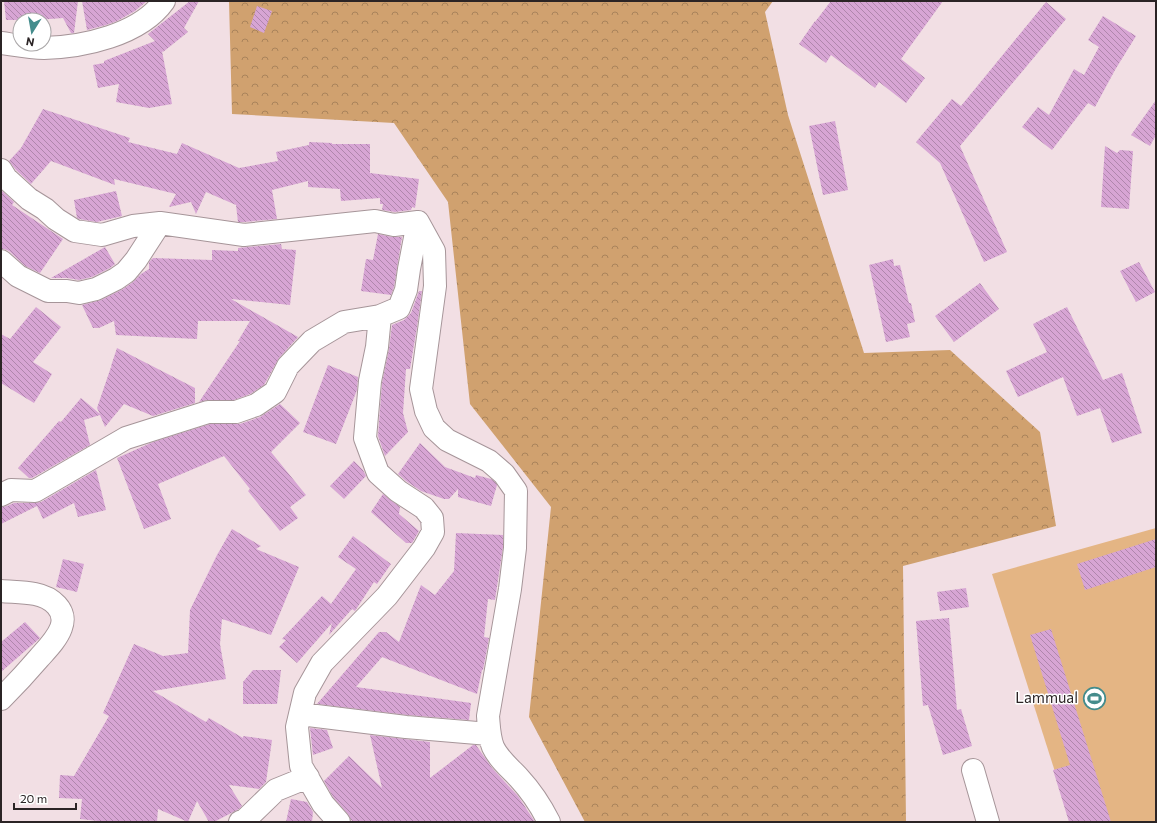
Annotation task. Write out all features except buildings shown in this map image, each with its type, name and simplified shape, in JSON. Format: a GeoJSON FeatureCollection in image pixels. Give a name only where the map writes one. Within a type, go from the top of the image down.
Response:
{"type":"FeatureCollection","features":[{"type":"Feature","properties":{"kind":"street"},"geometry":{"type":"LineString","coordinates":[[1,43],[43,48],[71,46],[96,41],[115,35],[142,22],[164,1]]}},
{"type":"Feature","properties":{"kind":"street"},"geometry":{"type":"LineString","coordinates":[[1,170],[6,178],[29,199],[45,209],[56,219],[75,231],[102,235],[133,226],[160,223],[244,235],[375,221],[394,225],[418,222]]}},
{"type":"Feature","properties":{"kind":"street"},"geometry":{"type":"LineString","coordinates":[[1,495],[11,490],[35,491],[126,438],[208,412],[236,412],[256,405],[274,392],[288,366],[312,341],[344,322],[380,316],[399,308],[406,290],[418,222]]}},
{"type":"Feature","properties":{"kind":"street"},"geometry":{"type":"LineString","coordinates":[[418,222],[434,250],[435,286],[421,389],[426,411],[434,428],[447,440],[489,461],[504,474],[516,491],[515,548],[510,589],[488,716],[489,734],[494,748],[504,764],[532,793],[549,822]]}},
{"type":"Feature","properties":{"kind":"street"},"geometry":{"type":"LineString","coordinates":[[1,262],[18,276],[48,291],[67,291],[79,293],[96,289],[116,280],[126,272],[136,260],[160,223]]}},
{"type":"Feature","properties":{"kind":"street"},"geometry":{"type":"LineString","coordinates":[[339,822],[323,804],[301,766],[297,727],[305,693],[322,663],[387,596],[424,548],[433,532],[432,518],[424,508],[398,491],[378,473],[365,438],[370,380],[377,347],[380,316]]}},
{"type":"Feature","properties":{"kind":"street"},"geometry":{"type":"LineString","coordinates":[[1,591],[36,594],[60,608],[63,617],[61,628],[52,643],[1,699]]}},
{"type":"Feature","properties":{"kind":"street"},"geometry":{"type":"LineString","coordinates":[[300,714],[406,727],[489,734]]}},
{"type":"Feature","properties":{"kind":"street"},"geometry":{"type":"LineString","coordinates":[[972,770],[988,822]]}},
{"type":"Feature","properties":{"kind":"street"},"geometry":{"type":"LineString","coordinates":[[240,822],[245,820],[276,790],[308,777]]}},
{"type":"Feature","properties":{"kind":"green space"},"geometry":{"type":"Polygon","coordinates":[[[229,1],[773,1],[765,12],[788,115],[864,353],[950,350],[1040,432],[1056,526],[903,566],[906,822],[585,822],[529,717],[551,507],[470,404],[448,202],[394,123],[232,114],[229,1]]]}},
{"type":"Feature","properties":{"kind":"shaded area","name":"Lammual"},"geometry":{"type":"Polygon","coordinates":[[[1156,528],[1156,822],[1071,822],[992,574],[1156,528]]]}},
{"type":"Feature","properties":{"kind":"place","name":"Lammual"},"geometry":{"type":"Point","coordinates":[1094,698]}}]}
